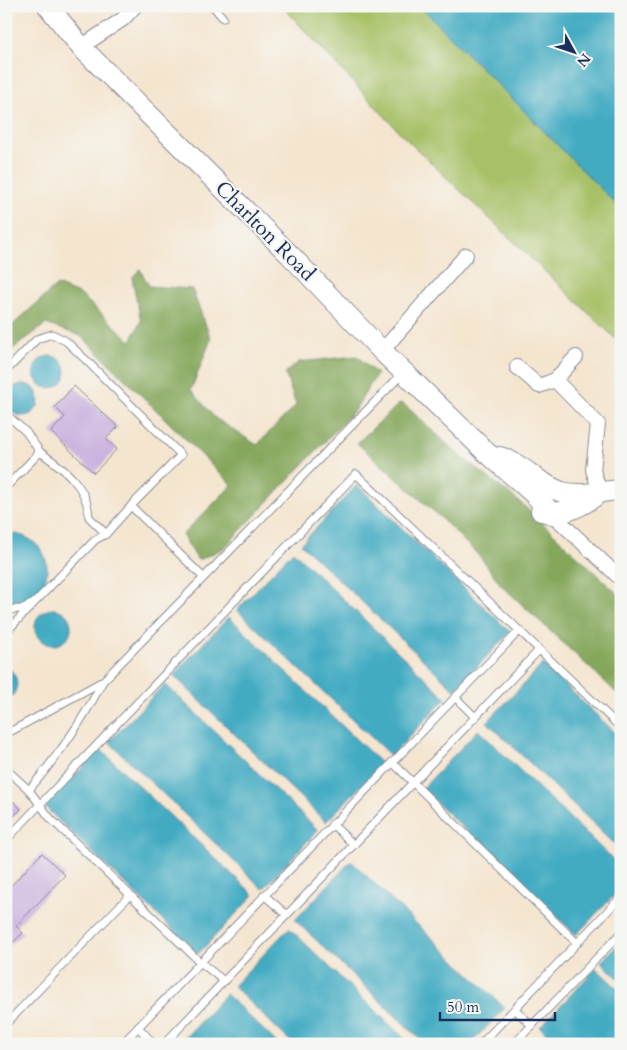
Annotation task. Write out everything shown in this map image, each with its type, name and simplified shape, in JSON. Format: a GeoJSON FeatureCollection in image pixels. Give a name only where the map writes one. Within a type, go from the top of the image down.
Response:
{"type":"FeatureCollection","features":[{"type":"Feature","properties":{"kind":"street","name":"Charlton Road"},"geometry":{"type":"LineString","coordinates":[[48,6],[81,47],[290,255],[382,351],[486,452],[494,468],[515,492],[529,505],[552,514]]}},
{"type":"Feature","properties":{"kind":"street"},"geometry":{"type":"LineString","coordinates":[[81,47],[123,19],[135,6]]}},
{"type":"Feature","properties":{"kind":"street"},"geometry":{"type":"LineString","coordinates":[[382,351],[466,255]]}},
{"type":"Feature","properties":{"kind":"street"},"geometry":{"type":"LineString","coordinates":[[517,367],[539,386],[555,380],[576,357]]}},
{"type":"Feature","properties":{"kind":"street"},"geometry":{"type":"LineString","coordinates":[[555,380],[598,424],[594,470],[600,492]]}},
{"type":"Feature","properties":{"kind":"street"},"geometry":{"type":"LineString","coordinates":[[486,452],[520,466],[560,492],[621,490]]}},
{"type":"Feature","properties":{"kind":"street"},"geometry":{"type":"LineString","coordinates":[[552,514],[576,507],[600,492]]}},
{"type":"Feature","properties":{"kind":"street"},"geometry":{"type":"LineString","coordinates":[[552,514],[621,580]]}},
{"type":"Feature","properties":{"kind":"lane"},"geometry":{"type":"LineString","coordinates":[[213,6],[223,18]]}},
{"type":"Feature","properties":{"kind":"lane"},"geometry":{"type":"LineString","coordinates":[[6,371],[38,339],[52,334],[66,341],[181,455],[106,534],[95,540],[6,632]]}},
{"type":"Feature","properties":{"kind":"lane"},"geometry":{"type":"LineString","coordinates":[[29,790],[49,766],[88,709],[103,681],[404,372]]}},
{"type":"Feature","properties":{"kind":"lane"},"geometry":{"type":"LineString","coordinates":[[6,414],[26,432],[40,452],[69,472],[88,503],[89,517],[106,534]]}},
{"type":"Feature","properties":{"kind":"lane"},"geometry":{"type":"LineString","coordinates":[[6,486],[40,452]]}},
{"type":"Feature","properties":{"kind":"lane"},"geometry":{"type":"LineString","coordinates":[[6,840],[356,474],[621,728]]}},
{"type":"Feature","properties":{"kind":"lane"},"geometry":{"type":"LineString","coordinates":[[131,506],[203,577]]}},
{"type":"Feature","properties":{"kind":"lane"},"geometry":{"type":"LineString","coordinates":[[6,610],[21,609],[34,603]]}},
{"type":"Feature","properties":{"kind":"lane"},"geometry":{"type":"LineString","coordinates":[[122,1044],[519,631]]}},
{"type":"Feature","properties":{"kind":"lane"},"geometry":{"type":"LineString","coordinates":[[164,1044],[413,785],[539,650]]}},
{"type":"Feature","properties":{"kind":"lane"},"geometry":{"type":"LineString","coordinates":[[6,734],[103,681]]}},
{"type":"Feature","properties":{"kind":"lane"},"geometry":{"type":"LineString","coordinates":[[455,697],[475,717]]}},
{"type":"Feature","properties":{"kind":"lane"},"geometry":{"type":"LineString","coordinates":[[392,762],[413,785],[577,943]]}},
{"type":"Feature","properties":{"kind":"lane"},"geometry":{"type":"LineString","coordinates":[[6,769],[29,790],[39,806],[130,895],[200,962],[224,981]]}},
{"type":"Feature","properties":{"kind":"lane"},"geometry":{"type":"LineString","coordinates":[[332,824],[354,845]]}},
{"type":"Feature","properties":{"kind":"lane"},"geometry":{"type":"LineString","coordinates":[[6,1024],[130,895]]}},
{"type":"Feature","properties":{"kind":"lane"},"geometry":{"type":"LineString","coordinates":[[264,895],[286,915]]}},
{"type":"Feature","properties":{"kind":"lane"},"geometry":{"type":"LineString","coordinates":[[481,1044],[621,897]]}},
{"type":"Feature","properties":{"kind":"lane"},"geometry":{"type":"LineString","coordinates":[[514,1044],[621,933]]}},
{"type":"Feature","properties":{"kind":"lane"},"geometry":{"type":"LineString","coordinates":[[514,1009],[532,1026]]}},
{"type":"Feature","properties":{"kind":"lane"},"geometry":{"type":"LineString","coordinates":[[138,1027],[154,1044]]}},
{"type":"Feature","properties":{"kind":"green space"},"geometry":{"type":"Polygon","coordinates":[[[282,6],[420,6],[621,209],[621,344],[405,138],[282,6]]]}},
{"type":"Feature","properties":{"kind":"green space"},"geometry":{"type":"Polygon","coordinates":[[[140,269],[149,286],[192,289],[211,339],[191,390],[215,418],[257,445],[296,405],[285,373],[299,362],[357,356],[377,374],[354,411],[224,548],[198,560],[182,535],[232,485],[81,336],[46,324],[6,354],[6,331],[57,285],[81,295],[131,341],[141,321],[132,278],[140,269]]]}},
{"type":"Feature","properties":{"kind":"green space"},"geometry":{"type":"Polygon","coordinates":[[[400,403],[406,406],[457,453],[521,503],[621,597],[621,697],[501,585],[481,558],[441,518],[357,443],[400,403]]]}},
{"type":"Feature","properties":{"kind":"water"},"geometry":{"type":"Polygon","coordinates":[[[420,6],[621,6],[621,209],[420,6]]]}},
{"type":"Feature","properties":{"kind":"water"},"geometry":{"type":"Polygon","coordinates":[[[50,356],[56,357],[61,361],[65,366],[65,378],[61,383],[56,387],[50,388],[44,387],[39,383],[35,378],[34,372],[35,366],[39,361],[44,357],[50,356]]]}},
{"type":"Feature","properties":{"kind":"water"},"geometry":{"type":"Polygon","coordinates":[[[23,384],[29,385],[34,389],[38,394],[38,406],[34,411],[29,415],[23,416],[17,415],[12,411],[8,406],[7,400],[8,394],[12,389],[17,385],[23,384]]]}},
{"type":"Feature","properties":{"kind":"water"},"geometry":{"type":"Polygon","coordinates":[[[357,485],[510,632],[455,690],[301,544],[357,485]]]}},
{"type":"Feature","properties":{"kind":"water"},"geometry":{"type":"Polygon","coordinates":[[[11,533],[27,538],[39,547],[45,558],[47,570],[44,583],[37,593],[25,601],[8,604],[6,534],[11,533]]]}},
{"type":"Feature","properties":{"kind":"water"},"geometry":{"type":"Polygon","coordinates":[[[293,551],[446,698],[391,756],[237,610],[293,551]]]}},
{"type":"Feature","properties":{"kind":"water"},"geometry":{"type":"Polygon","coordinates":[[[53,609],[60,610],[66,614],[70,620],[70,634],[66,640],[60,644],[53,645],[46,644],[40,640],[36,634],[35,627],[36,620],[40,614],[46,610],[53,609]]]}},
{"type":"Feature","properties":{"kind":"water"},"geometry":{"type":"Polygon","coordinates":[[[229,617],[382,764],[326,822],[173,675],[229,617]]]}},
{"type":"Feature","properties":{"kind":"water"},"geometry":{"type":"Polygon","coordinates":[[[543,664],[621,738],[621,850],[487,722],[543,664]]]}},
{"type":"Feature","properties":{"kind":"water"},"geometry":{"type":"Polygon","coordinates":[[[6,667],[11,670],[17,684],[11,698],[6,701],[6,667]]]}},
{"type":"Feature","properties":{"kind":"water"},"geometry":{"type":"Polygon","coordinates":[[[165,684],[318,830],[263,889],[109,742],[165,684]]]}},
{"type":"Feature","properties":{"kind":"water"},"geometry":{"type":"Polygon","coordinates":[[[478,730],[621,867],[621,888],[576,935],[422,789],[478,730]]]}},
{"type":"Feature","properties":{"kind":"water"},"geometry":{"type":"Polygon","coordinates":[[[100,749],[254,895],[198,954],[45,807],[100,749]]]}},
{"type":"Feature","properties":{"kind":"water"},"geometry":{"type":"Polygon","coordinates":[[[351,861],[505,1008],[470,1044],[425,1044],[295,920],[351,861]]]}},
{"type":"Feature","properties":{"kind":"water"},"geometry":{"type":"Polygon","coordinates":[[[289,928],[410,1044],[293,1044],[233,986],[289,928]]]}},
{"type":"Feature","properties":{"kind":"water"},"geometry":{"type":"Polygon","coordinates":[[[621,941],[621,981],[601,962],[621,941]]]}},
{"type":"Feature","properties":{"kind":"water"},"geometry":{"type":"Polygon","coordinates":[[[596,968],[621,992],[621,1044],[558,1044],[540,1027],[596,968]]]}},
{"type":"Feature","properties":{"kind":"water"},"geometry":{"type":"Polygon","coordinates":[[[226,994],[278,1044],[179,1044],[226,994]]]}},
{"type":"Feature","properties":{"kind":"building"},"geometry":{"type":"Polygon","coordinates":[[[74,386],[118,427],[106,439],[117,449],[94,473],[51,432],[65,417],[55,407],[74,386]]]}},
{"type":"Feature","properties":{"kind":"building"},"geometry":{"type":"Polygon","coordinates":[[[6,794],[21,809],[6,824],[6,794]]]}},
{"type":"Feature","properties":{"kind":"building"},"geometry":{"type":"Polygon","coordinates":[[[42,853],[65,875],[16,926],[23,933],[6,949],[6,891],[42,853]]]}}]}
